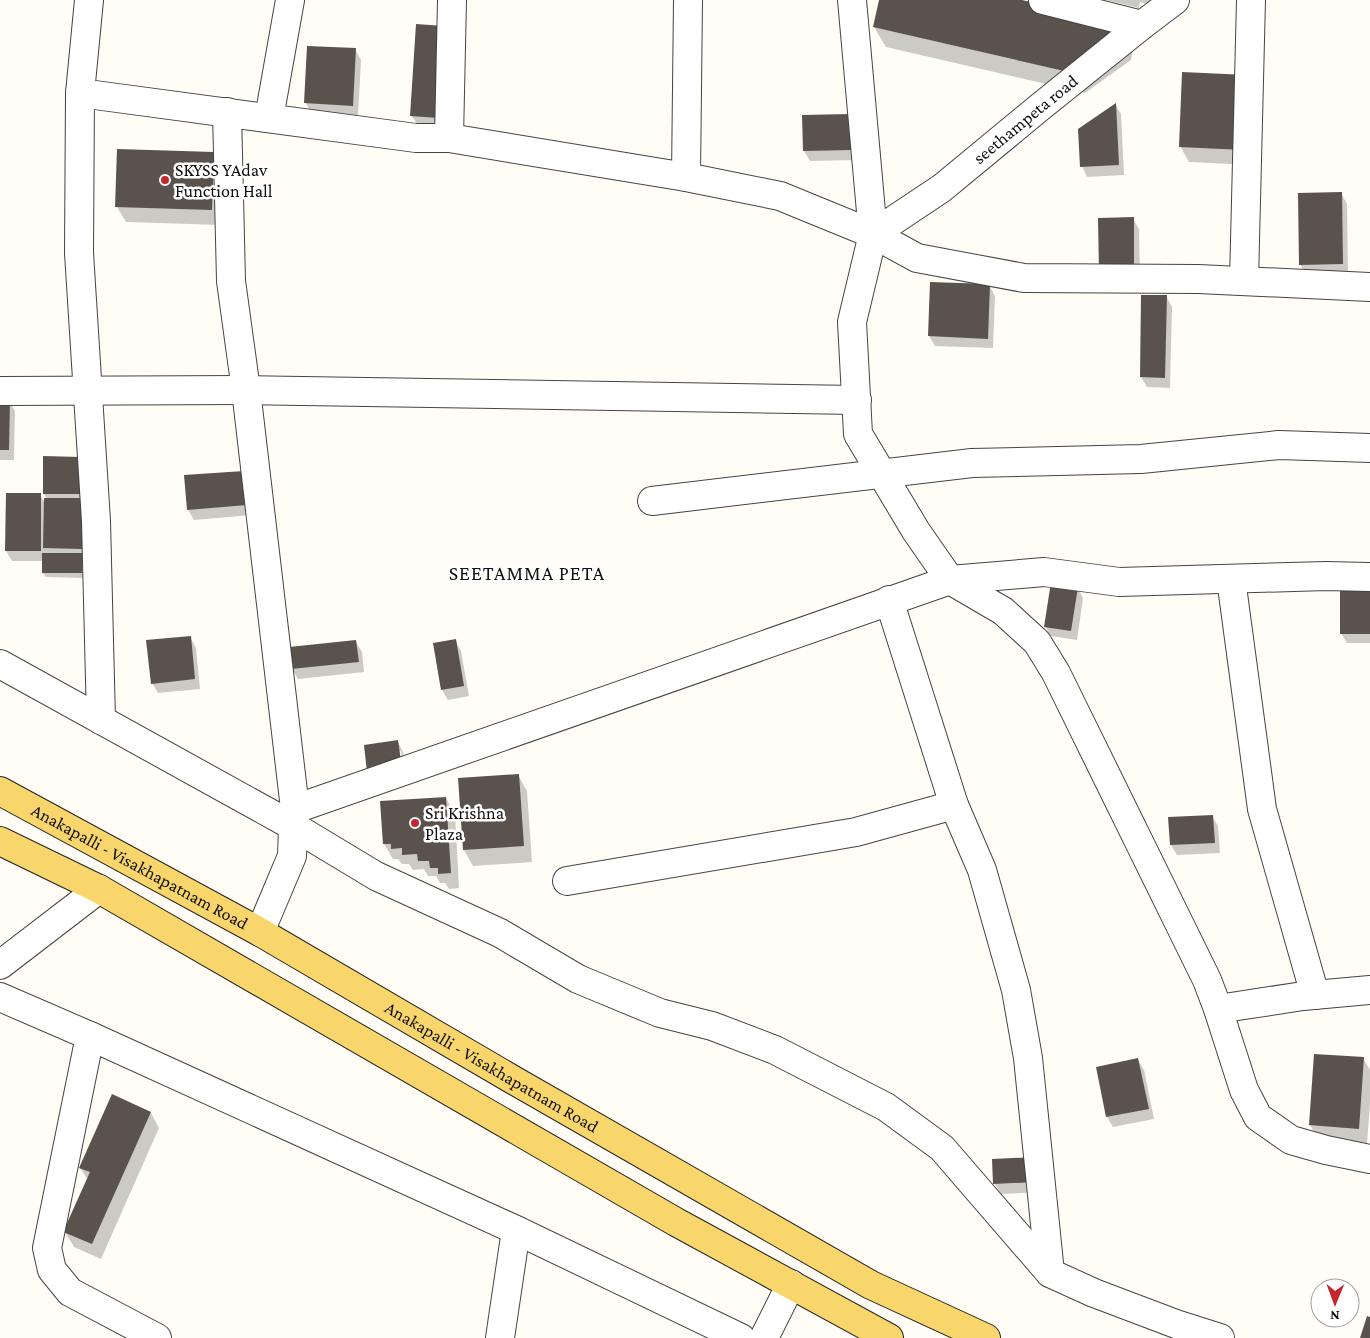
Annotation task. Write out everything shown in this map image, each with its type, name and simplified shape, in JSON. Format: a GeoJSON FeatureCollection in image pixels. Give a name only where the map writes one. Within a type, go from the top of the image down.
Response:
{"type":"FeatureCollection","features":[{"type":"Feature","properties":{"kind":"main road","name":"Anakapalli - Visakhapatnam Road"},"geometry":{"type":"LineString","coordinates":[[0,791],[260,932],[871,1285],[986,1338]]}},
{"type":"Feature","properties":{"kind":"main road"},"geometry":{"type":"LineString","coordinates":[[0,841],[98,889],[676,1222],[889,1338]]}},
{"type":"Feature","properties":{"kind":"street"},"geometry":{"type":"LineString","coordinates":[[89,0],[80,93],[79,253],[96,521],[101,720]]}},
{"type":"Feature","properties":{"kind":"street"},"geometry":{"type":"LineString","coordinates":[[269,118],[290,0]]}},
{"type":"Feature","properties":{"kind":"street"},"geometry":{"type":"LineString","coordinates":[[449,138],[452,0]]}},
{"type":"Feature","properties":{"kind":"street"},"geometry":{"type":"LineString","coordinates":[[686,177],[688,0]]}},
{"type":"Feature","properties":{"kind":"street"},"geometry":{"type":"LineString","coordinates":[[852,0],[872,234],[852,322],[858,434],[916,531],[950,580],[1003,610],[1037,642],[1060,682],[1207,980],[1244,1090],[1258,1117],[1291,1140],[1326,1150],[1370,1158]]}},
{"type":"Feature","properties":{"kind":"street"},"geometry":{"type":"LineString","coordinates":[[1043,0],[1142,25]]}},
{"type":"Feature","properties":{"kind":"street","name":"seethampeta road"},"geometry":{"type":"LineString","coordinates":[[872,234],[942,188],[1175,0]]}},
{"type":"Feature","properties":{"kind":"street"},"geometry":{"type":"LineString","coordinates":[[1244,281],[1251,0]]}},
{"type":"Feature","properties":{"kind":"street"},"geometry":{"type":"LineString","coordinates":[[80,93],[416,138],[449,138],[686,177],[780,196],[872,234],[917,258],[1024,278],[1198,278],[1370,287]]}},
{"type":"Feature","properties":{"kind":"street"},"geometry":{"type":"LineString","coordinates":[[226,112],[231,281],[246,390],[294,818],[292,856],[260,932]]}},
{"type":"Feature","properties":{"kind":"street"},"geometry":{"type":"LineString","coordinates":[[0,391],[246,390],[857,400]]}},
{"type":"Feature","properties":{"kind":"street"},"geometry":{"type":"LineString","coordinates":[[652,501],[972,463],[1141,459],[1278,445],[1370,448]]}},
{"type":"Feature","properties":{"kind":"street"},"geometry":{"type":"LineString","coordinates":[[294,818],[889,600],[950,580],[1044,572],[1119,582],[1326,576],[1370,577]]}},
{"type":"Feature","properties":{"kind":"street"},"geometry":{"type":"LineString","coordinates":[[1230,579],[1262,809],[1316,995]]}},
{"type":"Feature","properties":{"kind":"street"},"geometry":{"type":"LineString","coordinates":[[889,600],[954,805],[982,870],[1016,990],[1028,1058],[1050,1273]]}},
{"type":"Feature","properties":{"kind":"street"},"geometry":{"type":"LineString","coordinates":[[0,664],[101,720],[294,818],[376,876],[500,933],[578,979],[660,1013],[712,1026],[775,1050],[886,1107],[942,1148],[1050,1273],[1103,1297],[1220,1338]]}},
{"type":"Feature","properties":{"kind":"street"},"geometry":{"type":"LineString","coordinates":[[567,881],[856,832],[954,805]]}},
{"type":"Feature","properties":{"kind":"street"},"geometry":{"type":"LineString","coordinates":[[0,965],[98,889]]}},
{"type":"Feature","properties":{"kind":"street"},"geometry":{"type":"LineString","coordinates":[[1218,1009],[1303,996],[1370,990]]}},
{"type":"Feature","properties":{"kind":"street"},"geometry":{"type":"LineString","coordinates":[[0,997],[516,1230],[741,1338]]}},
{"type":"Feature","properties":{"kind":"street"},"geometry":{"type":"LineString","coordinates":[[90,1036],[47,1248],[52,1270],[70,1292],[130,1331],[156,1338]]}},
{"type":"Feature","properties":{"kind":"street"},"geometry":{"type":"LineString","coordinates":[[500,1338],[516,1230]]}},
{"type":"Feature","properties":{"kind":"street"},"geometry":{"type":"LineString","coordinates":[[764,1338],[791,1284]]}},
{"type":"Feature","properties":{"kind":"building"},"geometry":{"type":"Polygon","coordinates":[[[879,0],[1022,0],[1123,23],[1073,73],[873,27],[879,0]]]}},
{"type":"Feature","properties":{"kind":"building"},"geometry":{"type":"Polygon","coordinates":[[[416,24],[444,26],[439,118],[410,116],[416,24]]]}},
{"type":"Feature","properties":{"kind":"building"},"geometry":{"type":"Polygon","coordinates":[[[307,46],[356,48],[353,106],[304,103],[307,46]]]}},
{"type":"Feature","properties":{"kind":"building"},"geometry":{"type":"Polygon","coordinates":[[[1182,72],[1247,75],[1244,150],[1179,147],[1182,72]]]}},
{"type":"Feature","properties":{"kind":"building"},"geometry":{"type":"Polygon","coordinates":[[[1116,103],[1119,165],[1080,167],[1078,129],[1116,103]]]}},
{"type":"Feature","properties":{"kind":"building"},"geometry":{"type":"Polygon","coordinates":[[[851,114],[851,150],[803,151],[802,115],[851,114]]]}},
{"type":"Feature","properties":{"kind":"building","name":"SKYSS YAdav Function Hall"},"geometry":{"type":"Polygon","coordinates":[[[117,149],[214,152],[212,210],[115,207],[117,149]]]}},
{"type":"Feature","properties":{"kind":"building"},"geometry":{"type":"Polygon","coordinates":[[[1342,192],[1343,264],[1299,265],[1298,193],[1342,192]]]}},
{"type":"Feature","properties":{"kind":"building"},"geometry":{"type":"Polygon","coordinates":[[[1134,217],[1134,270],[1099,271],[1098,218],[1134,217]]]}},
{"type":"Feature","properties":{"kind":"building"},"geometry":{"type":"Polygon","coordinates":[[[930,282],[990,284],[988,339],[928,336],[930,282]]]}},
{"type":"Feature","properties":{"kind":"building"},"geometry":{"type":"Polygon","coordinates":[[[1141,295],[1167,295],[1165,378],[1140,377],[1141,295]]]}},
{"type":"Feature","properties":{"kind":"building"},"geometry":{"type":"Polygon","coordinates":[[[0,400],[10,400],[9,450],[0,450],[0,400]]]}},
{"type":"Feature","properties":{"kind":"building"},"geometry":{"type":"Polygon","coordinates":[[[43,456],[80,457],[80,494],[43,494],[43,456]]]}},
{"type":"Feature","properties":{"kind":"building"},"geometry":{"type":"Polygon","coordinates":[[[244,471],[247,505],[187,510],[184,475],[244,471]]]}},
{"type":"Feature","properties":{"kind":"building"},"geometry":{"type":"Polygon","coordinates":[[[6,493],[41,493],[41,551],[5,551],[6,493]]]}},
{"type":"Feature","properties":{"kind":"building"},"geometry":{"type":"Polygon","coordinates":[[[44,498],[83,498],[82,549],[43,548],[44,498]]]}},
{"type":"Feature","properties":{"kind":"building"},"geometry":{"type":"Polygon","coordinates":[[[42,553],[82,553],[82,573],[42,573],[42,553]]]}},
{"type":"Feature","properties":{"kind":"building"},"geometry":{"type":"Polygon","coordinates":[[[1051,582],[1078,587],[1071,631],[1044,627],[1051,582]]]}},
{"type":"Feature","properties":{"kind":"building"},"geometry":{"type":"Polygon","coordinates":[[[1340,591],[1370,591],[1370,634],[1340,634],[1340,591]]]}},
{"type":"Feature","properties":{"kind":"building"},"geometry":{"type":"Polygon","coordinates":[[[191,636],[195,679],[151,684],[146,640],[191,636]]]}},
{"type":"Feature","properties":{"kind":"building"},"geometry":{"type":"Polygon","coordinates":[[[456,639],[464,686],[441,690],[433,643],[456,639]]]}},
{"type":"Feature","properties":{"kind":"building"},"geometry":{"type":"Polygon","coordinates":[[[356,640],[359,662],[291,669],[289,647],[356,640]]]}},
{"type":"Feature","properties":{"kind":"building"},"geometry":{"type":"Polygon","coordinates":[[[398,740],[402,768],[367,772],[364,745],[398,740]]]}},
{"type":"Feature","properties":{"kind":"building"},"geometry":{"type":"Polygon","coordinates":[[[519,774],[524,846],[463,850],[458,778],[519,774]]]}},
{"type":"Feature","properties":{"kind":"building","name":"Sri Krishna Plaza"},"geometry":{"type":"Polygon","coordinates":[[[446,797],[451,873],[438,874],[438,868],[430,868],[429,861],[418,861],[417,854],[402,855],[402,848],[391,849],[391,844],[383,844],[380,801],[446,797]]]}},
{"type":"Feature","properties":{"kind":"building"},"geometry":{"type":"Polygon","coordinates":[[[1213,815],[1215,843],[1170,845],[1168,817],[1213,815]]]}},
{"type":"Feature","properties":{"kind":"building"},"geometry":{"type":"Polygon","coordinates":[[[1314,1054],[1364,1057],[1359,1129],[1309,1125],[1314,1054]]]}},
{"type":"Feature","properties":{"kind":"building"},"geometry":{"type":"Polygon","coordinates":[[[1138,1058],[1149,1109],[1106,1117],[1096,1067],[1138,1058]]]}},
{"type":"Feature","properties":{"kind":"building"},"geometry":{"type":"Polygon","coordinates":[[[112,1094],[151,1112],[92,1244],[63,1232],[90,1172],[79,1168],[112,1094]]]}},
{"type":"Feature","properties":{"kind":"building"},"geometry":{"type":"Polygon","coordinates":[[[1035,1157],[1036,1182],[993,1184],[992,1159],[1035,1157]]]}},
{"type":"Feature","properties":{"kind":"building"},"geometry":{"type":"Polygon","coordinates":[[[1367,1316],[1370,1317],[1370,1338],[1360,1338],[1367,1316]]]}},
{"type":"Feature","properties":{"kind":"place","name":"SKYSS YAdav Function Hall"},"geometry":{"type":"Point","coordinates":[165,180]}},
{"type":"Feature","properties":{"kind":"place","name":"Sri Krishna Plaza"},"geometry":{"type":"Point","coordinates":[415,823]}},
{"type":"Feature","properties":{"kind":"district","name":"SEETAMMA PETA"},"geometry":{"type":"Point","coordinates":[527,573]}}]}
